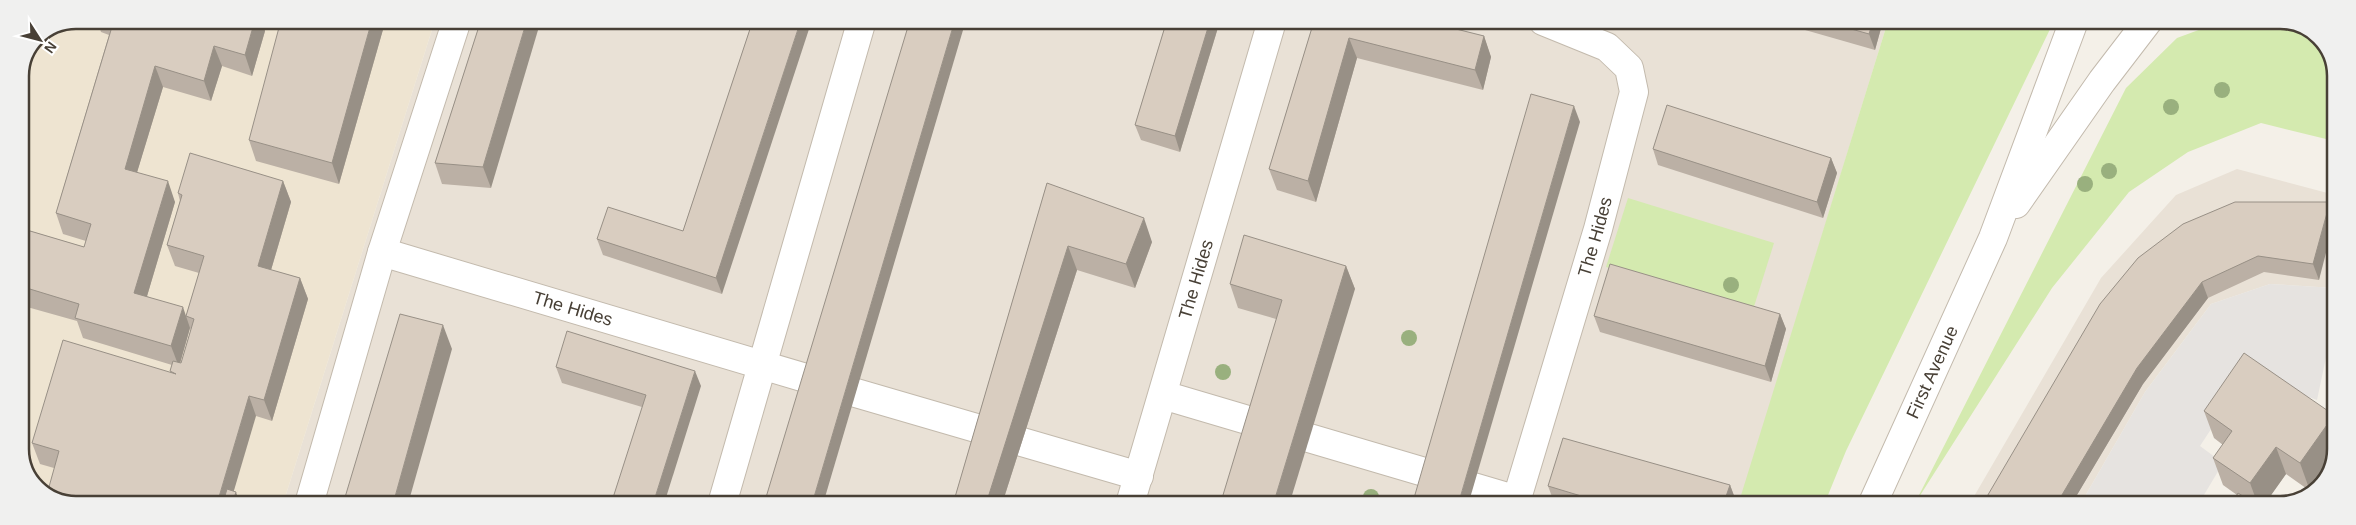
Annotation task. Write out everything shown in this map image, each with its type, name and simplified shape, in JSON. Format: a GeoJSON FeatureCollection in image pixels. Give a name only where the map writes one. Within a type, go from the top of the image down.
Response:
{"type":"FeatureCollection","features":[{"type":"Feature","properties":{"kind":"street"},"geometry":{"type":"LineString","coordinates":[[311,496],[382,252],[454,29]]}},
{"type":"Feature","properties":{"kind":"street"},"geometry":{"type":"LineString","coordinates":[[724,496],[859,29]]}},
{"type":"Feature","properties":{"kind":"street","name":"The Hides"},"geometry":{"type":"LineString","coordinates":[[1133,496],[1269,29]]}},
{"type":"Feature","properties":{"kind":"street","name":"The Hides"},"geometry":{"type":"LineString","coordinates":[[1518,496],[1595,238],[1634,92],[1629,68],[1607,47],[1563,29]]}},
{"type":"Feature","properties":{"kind":"street","name":"First Avenue"},"geometry":{"type":"LineString","coordinates":[[1876,496],[1993,238],[2071,29]]}},
{"type":"Feature","properties":{"kind":"street","name":"First Avenue"},"geometry":{"type":"LineString","coordinates":[[1993,238],[2102,80],[2142,29]]}},
{"type":"Feature","properties":{"kind":"street","name":"The Hides"},"geometry":{"type":"LineString","coordinates":[[382,252],[809,379]]}},
{"type":"Feature","properties":{"kind":"street"},"geometry":{"type":"LineString","coordinates":[[856,393],[984,430]]}},
{"type":"Feature","properties":{"kind":"street"},"geometry":{"type":"LineString","coordinates":[[1163,395],[1261,424]]}},
{"type":"Feature","properties":{"kind":"street"},"geometry":{"type":"LineString","coordinates":[[1309,438],[1431,474]]}},
{"type":"Feature","properties":{"kind":"street"},"geometry":{"type":"LineString","coordinates":[[1022,442],[1139,476]]}},
{"type":"Feature","properties":{"kind":"street","name":"The Hides"},"geometry":{"type":"LineString","coordinates":[[1473,487],[1499,496]]}},
{"type":"Feature","properties":{"kind":"shaded area"},"geometry":{"type":"Polygon","coordinates":[[[76,29],[432,29],[286,496],[76,496],[60,494],[45,485],[32,467],[29,453],[29,76],[32,58],[42,42],[58,32],[76,29]]]}},
{"type":"Feature","properties":{"kind":"shaded area"},"geometry":{"type":"Polygon","coordinates":[[[432,29],[1886,29],[1742,496],[286,496],[432,29]]]}},
{"type":"Feature","properties":{"kind":"shaded area"},"geometry":{"type":"Polygon","coordinates":[[[2237,169],[2327,193],[2327,288],[2270,284],[2211,304],[2145,392],[2085,496],[1974,496],[2101,278],[2176,195],[2237,169]]]}},
{"type":"Feature","properties":{"kind":"shaded area"},"geometry":{"type":"Polygon","coordinates":[[[2270,284],[2327,288],[2327,353],[2317,400],[2247,374],[2200,446],[2223,463],[2203,496],[2085,496],[2145,392],[2211,304],[2270,284]]]}},
{"type":"Feature","properties":{"kind":"green space"},"geometry":{"type":"Polygon","coordinates":[[[1886,29],[2050,29],[1846,451],[1828,496],[1741,496],[1886,29]]]}},
{"type":"Feature","properties":{"kind":"green space"},"geometry":{"type":"Polygon","coordinates":[[[2201,29],[2280,29],[2298,32],[2309,38],[2324,58],[2326,66],[2327,140],[2261,123],[2188,152],[2129,192],[2052,288],[1919,496],[2126,88],[2177,38],[2201,29]]]}},
{"type":"Feature","properties":{"kind":"green space"},"geometry":{"type":"Polygon","coordinates":[[[1628,198],[1774,243],[1752,313],[1606,267],[1628,198]]]}},
{"type":"Feature","properties":{"kind":"building"},"geometry":{"type":"Polygon","coordinates":[[[111,29],[252,29],[245,55],[214,46],[204,81],[155,66],[125,169],[168,181],[134,293],[183,307],[171,346],[75,318],[79,304],[29,289],[29,231],[84,247],[91,224],[56,213],[111,29]]]}},
{"type":"Feature","properties":{"kind":"building"},"geometry":{"type":"Polygon","coordinates":[[[279,29],[369,29],[332,163],[249,140],[279,29]]]}},
{"type":"Feature","properties":{"kind":"building"},"geometry":{"type":"Polygon","coordinates":[[[478,29],[524,29],[483,167],[435,163],[478,29]]]}},
{"type":"Feature","properties":{"kind":"building"},"geometry":{"type":"Polygon","coordinates":[[[750,29],[798,29],[716,278],[597,239],[608,207],[683,231],[750,29]]]}},
{"type":"Feature","properties":{"kind":"building"},"geometry":{"type":"Polygon","coordinates":[[[907,29],[952,29],[814,496],[766,496],[907,29]]]}},
{"type":"Feature","properties":{"kind":"building"},"geometry":{"type":"Polygon","coordinates":[[[1164,29],[1208,29],[1175,136],[1135,125],[1164,29]]]}},
{"type":"Feature","properties":{"kind":"building"},"geometry":{"type":"Polygon","coordinates":[[[1312,29],[1456,29],[1484,36],[1475,70],[1349,38],[1308,181],[1269,169],[1312,29]]]}},
{"type":"Feature","properties":{"kind":"building"},"geometry":{"type":"Polygon","coordinates":[[[1851,29],[1871,29],[1869,34],[1851,29]]]}},
{"type":"Feature","properties":{"kind":"building"},"geometry":{"type":"Polygon","coordinates":[[[1531,94],[1574,106],[1461,496],[1415,496],[1531,94]]]}},
{"type":"Feature","properties":{"kind":"building"},"geometry":{"type":"Polygon","coordinates":[[[1667,105],[1831,158],[1817,202],[1653,149],[1667,105]]]}},
{"type":"Feature","properties":{"kind":"building"},"geometry":{"type":"Polygon","coordinates":[[[190,153],[283,181],[258,266],[300,278],[264,400],[249,396],[219,496],[76,496],[60,494],[49,488],[59,451],[32,443],[63,340],[176,374],[170,371],[173,361],[181,363],[194,319],[186,316],[204,256],[167,245],[182,195],[178,193],[190,153]]]}},
{"type":"Feature","properties":{"kind":"building"},"geometry":{"type":"Polygon","coordinates":[[[1047,183],[1144,218],[1126,264],[1068,246],[989,496],[955,496],[1047,183]]]}},
{"type":"Feature","properties":{"kind":"building"},"geometry":{"type":"Polygon","coordinates":[[[2235,202],[2327,202],[2327,213],[2313,264],[2258,256],[2202,282],[2137,368],[2061,496],[1987,496],[2100,304],[2138,258],[2183,224],[2235,202]]]}},
{"type":"Feature","properties":{"kind":"building"},"geometry":{"type":"Polygon","coordinates":[[[1244,235],[1346,266],[1276,496],[1223,496],[1282,300],[1230,284],[1244,235]]]}},
{"type":"Feature","properties":{"kind":"building"},"geometry":{"type":"Polygon","coordinates":[[[1610,264],[1780,314],[1765,366],[1594,316],[1610,264]]]}},
{"type":"Feature","properties":{"kind":"building"},"geometry":{"type":"Polygon","coordinates":[[[400,314],[443,325],[395,496],[345,496],[400,314]]]}},
{"type":"Feature","properties":{"kind":"building"},"geometry":{"type":"Polygon","coordinates":[[[567,331],[695,371],[656,496],[614,496],[646,395],[556,367],[567,331]]]}},
{"type":"Feature","properties":{"kind":"building"},"geometry":{"type":"Polygon","coordinates":[[[2244,353],[2327,410],[2327,425],[2300,463],[2276,447],[2250,483],[2213,458],[2232,431],[2204,411],[2244,353]]]}},
{"type":"Feature","properties":{"kind":"building"},"geometry":{"type":"Polygon","coordinates":[[[1563,438],[1730,485],[1726,496],[1581,496],[1548,486],[1563,438]]]}},
{"type":"Feature","properties":{"kind":"building"},"geometry":{"type":"Polygon","coordinates":[[[227,489],[236,492],[235,496],[225,496],[227,489]]]}}]}
